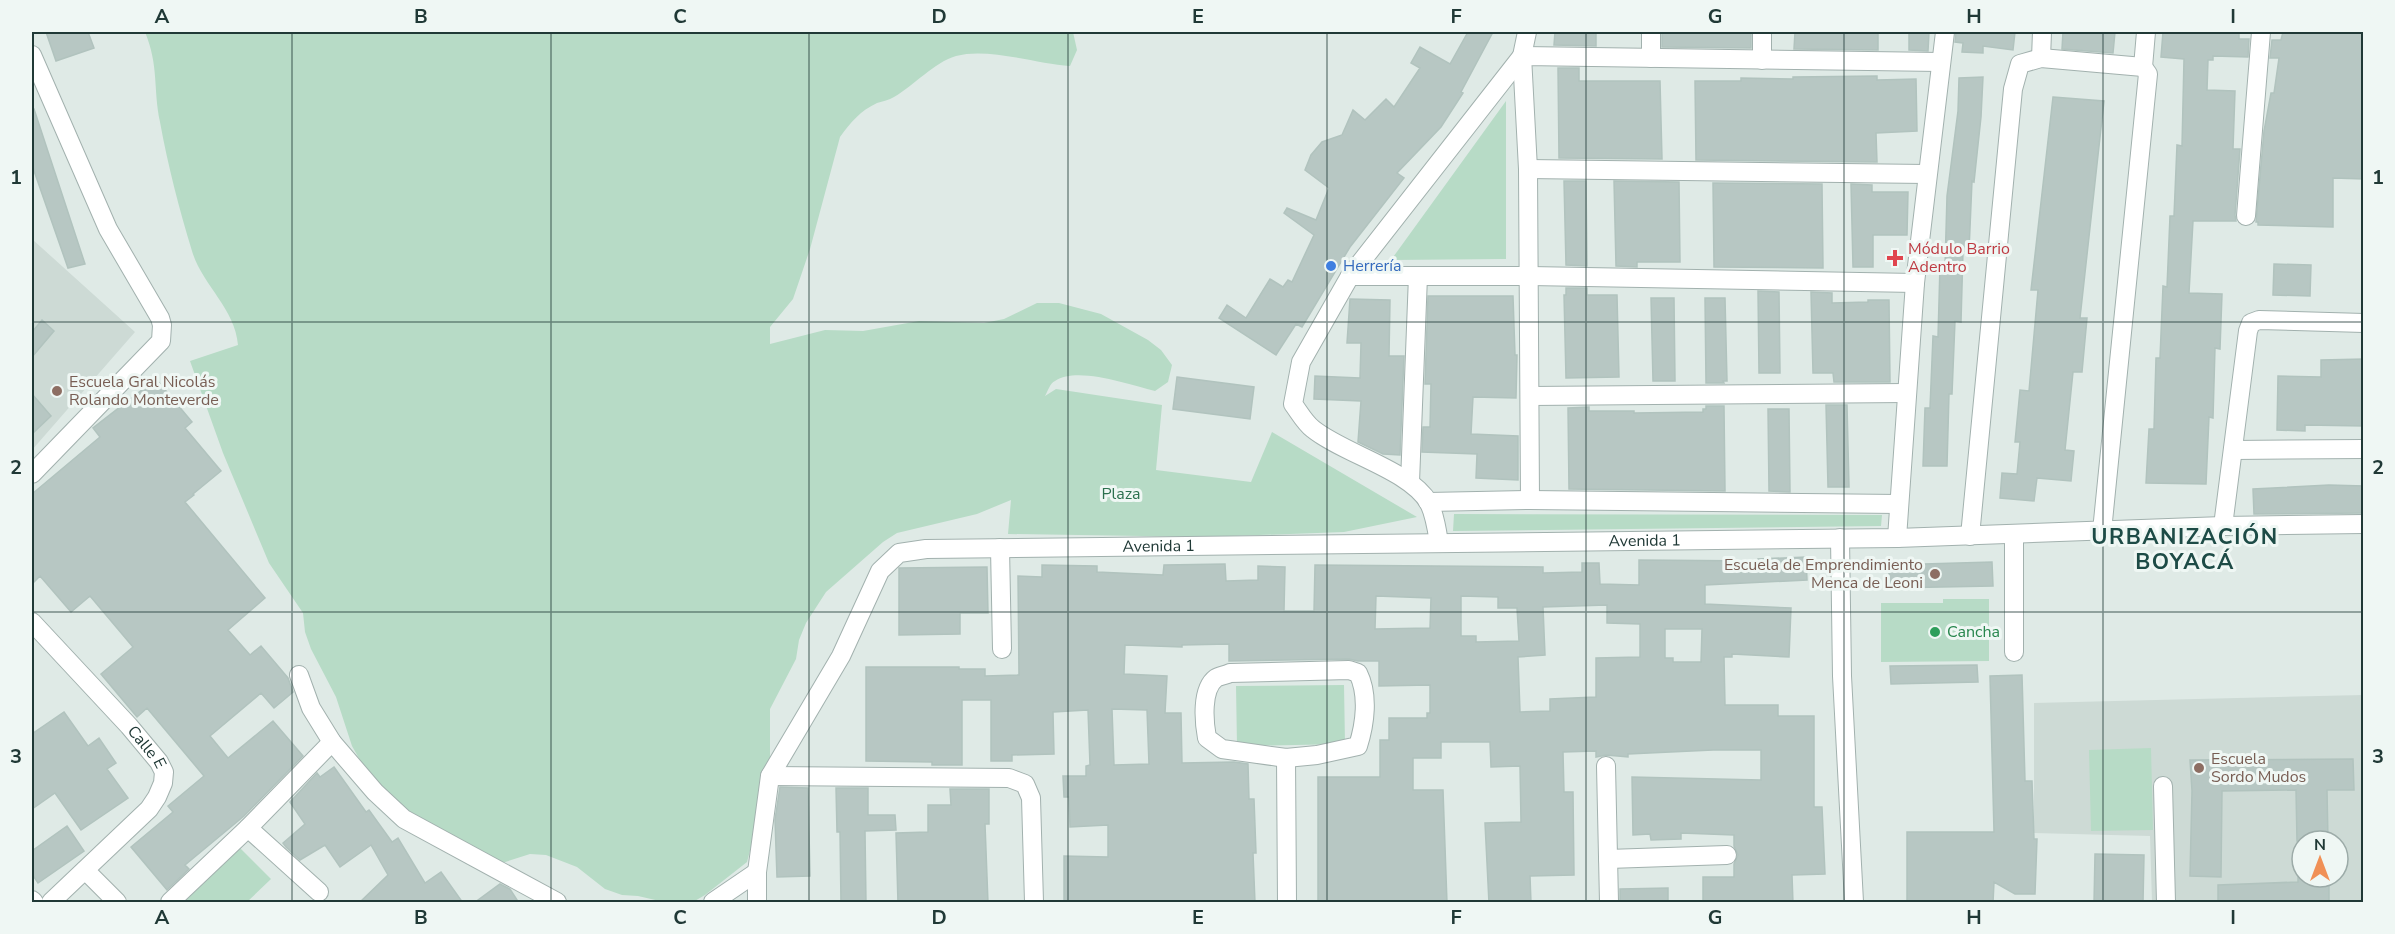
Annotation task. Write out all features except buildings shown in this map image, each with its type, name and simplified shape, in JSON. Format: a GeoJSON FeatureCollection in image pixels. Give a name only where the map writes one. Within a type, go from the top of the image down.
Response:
{"type":"FeatureCollection","features":[{"type":"Feature","properties":{"kind":"street"},"geometry":{"type":"LineString","coordinates":[[1527,32],[1522,56],[1528,169],[1530,276],[1530,500]]}},
{"type":"Feature","properties":{"kind":"street"},"geometry":{"type":"LineString","coordinates":[[1651,32],[1651,58]]}},
{"type":"Feature","properties":{"kind":"street"},"geometry":{"type":"LineString","coordinates":[[1762,32],[1762,60]]}},
{"type":"Feature","properties":{"kind":"street"},"geometry":{"type":"LineString","coordinates":[[1897,538],[1915,283],[1945,32]]}},
{"type":"Feature","properties":{"kind":"street"},"geometry":{"type":"LineString","coordinates":[[2041,58],[2043,32]]}},
{"type":"Feature","properties":{"kind":"street"},"geometry":{"type":"LineString","coordinates":[[2102,531],[2148,74],[2143,67],[2146,32]]}},
{"type":"Feature","properties":{"kind":"street"},"geometry":{"type":"LineString","coordinates":[[2246,216],[2261,32]]}},
{"type":"Feature","properties":{"kind":"street"},"geometry":{"type":"LineString","coordinates":[[32,55],[108,229],[162,325],[161,341],[32,474]]}},
{"type":"Feature","properties":{"kind":"street"},"geometry":{"type":"LineString","coordinates":[[1522,56],[1940,62]]}},
{"type":"Feature","properties":{"kind":"street"},"geometry":{"type":"LineString","coordinates":[[1439,543],[1436,522],[1428,502],[1410,482],[1350,452],[1311,429],[1293,404],[1301,362],[1350,276],[1522,56]]}},
{"type":"Feature","properties":{"kind":"street"},"geometry":{"type":"LineString","coordinates":[[1970,536],[2013,89],[2019,64],[2041,58],[2143,67]]}},
{"type":"Feature","properties":{"kind":"street"},"geometry":{"type":"LineString","coordinates":[[1528,169],[1927,174]]}},
{"type":"Feature","properties":{"kind":"street"},"geometry":{"type":"LineString","coordinates":[[1350,276],[1530,276],[1915,283]]}},
{"type":"Feature","properties":{"kind":"street"},"geometry":{"type":"LineString","coordinates":[[1410,482],[1418,276]]}},
{"type":"Feature","properties":{"kind":"street"},"geometry":{"type":"LineString","coordinates":[[2223,526],[2248,331],[2251,324],[2259,320],[2364,322]]}},
{"type":"Feature","properties":{"kind":"street"},"geometry":{"type":"LineString","coordinates":[[1530,396],[1907,393]]}},
{"type":"Feature","properties":{"kind":"street"},"geometry":{"type":"LineString","coordinates":[[2233,450],[2364,449]]}},
{"type":"Feature","properties":{"kind":"street"},"geometry":{"type":"LineString","coordinates":[[1428,502],[1530,500],[1899,504]]}},
{"type":"Feature","properties":{"kind":"street","name":"Avenida 1"},"geometry":{"type":"LineString","coordinates":[[770,776],[841,656],[880,571],[899,554],[926,549],[1897,538],[2223,526],[2364,524]]}},
{"type":"Feature","properties":{"kind":"street"},"geometry":{"type":"LineString","coordinates":[[2014,534],[2014,652]]}},
{"type":"Feature","properties":{"kind":"street"},"geometry":{"type":"LineString","coordinates":[[1840,538],[1842,676],[1854,903]]}},
{"type":"Feature","properties":{"kind":"street"},"geometry":{"type":"LineString","coordinates":[[1000,548],[1002,649]]}},
{"type":"Feature","properties":{"kind":"street","name":"Calle E"},"geometry":{"type":"LineString","coordinates":[[32,622],[129,726],[159,762],[164,772],[157,797],[149,808],[51,903]]}},
{"type":"Feature","properties":{"kind":"street"},"geometry":{"type":"LineString","coordinates":[[1349,670],[1358,673],[1362,681],[1365,724],[1358,746],[1317,755],[1286,758],[1222,749],[1207,738],[1203,718],[1208,688],[1216,678],[1239,673],[1349,670]]}},
{"type":"Feature","properties":{"kind":"street"},"geometry":{"type":"LineString","coordinates":[[299,675],[311,708],[332,742],[375,792],[404,819],[557,903]]}},
{"type":"Feature","properties":{"kind":"street"},"geometry":{"type":"LineString","coordinates":[[170,903],[332,742]]}},
{"type":"Feature","properties":{"kind":"street"},"geometry":{"type":"LineString","coordinates":[[1286,758],[1287,903]]}},
{"type":"Feature","properties":{"kind":"street"},"geometry":{"type":"LineString","coordinates":[[1606,766],[1609,903]]}},
{"type":"Feature","properties":{"kind":"street"},"geometry":{"type":"LineString","coordinates":[[758,903],[757,872],[770,776],[1009,778],[1025,784],[1031,798],[1034,903]]}},
{"type":"Feature","properties":{"kind":"street"},"geometry":{"type":"LineString","coordinates":[[2163,786],[2166,903]]}},
{"type":"Feature","properties":{"kind":"street"},"geometry":{"type":"LineString","coordinates":[[248,828],[319,892]]}},
{"type":"Feature","properties":{"kind":"street"},"geometry":{"type":"LineString","coordinates":[[1608,859],[1727,855]]}},
{"type":"Feature","properties":{"kind":"street"},"geometry":{"type":"LineString","coordinates":[[85,870],[117,903]]}},
{"type":"Feature","properties":{"kind":"street"},"geometry":{"type":"LineString","coordinates":[[713,903],[757,872]]}},
{"type":"Feature","properties":{"kind":"shaded area","name":"Escuela Gral Nicolás Rolando Monteverde"},"geometry":{"type":"Polygon","coordinates":[[[32,239],[135,332],[32,450],[32,239]]]}},
{"type":"Feature","properties":{"kind":"shaded area","name":"Escuela Sordo Mudos"},"geometry":{"type":"Polygon","coordinates":[[[2363,695],[2363,902],[2152,902],[2150,836],[2034,833],[2034,703],[2363,695]]]}},
{"type":"Feature","properties":{"kind":"green space","name":"Plaza"},"geometry":{"type":"Polygon","coordinates":[[[145,32],[1073,32],[1077,50],[1070,66],[983,53],[956,56],[932,69],[894,97],[871,106],[856,117],[840,137],[810,249],[793,299],[770,327],[770,344],[825,330],[863,331],[919,321],[984,323],[1004,319],[1037,303],[1059,303],[1101,314],[1148,340],[1161,350],[1172,365],[1168,382],[1155,391],[1104,378],[1077,375],[1053,382],[1045,396],[1056,389],[1162,405],[1156,470],[1251,482],[1272,432],[1417,517],[1344,532],[1205,537],[1008,534],[1011,500],[977,514],[897,533],[883,542],[826,592],[806,623],[799,640],[796,659],[770,709],[770,760],[747,862],[693,902],[664,902],[622,895],[605,889],[577,867],[546,855],[530,854],[499,864],[424,828],[382,789],[361,762],[352,746],[336,697],[311,649],[305,632],[303,613],[269,563],[223,453],[190,361],[238,345],[231,319],[203,275],[187,235],[163,138],[154,66],[145,32]]]}},
{"type":"Feature","properties":{"kind":"green space"},"geometry":{"type":"Polygon","coordinates":[[[1506,101],[1506,259],[1391,260],[1506,101]]]}},
{"type":"Feature","properties":{"kind":"green space"},"geometry":{"type":"Polygon","coordinates":[[[1454,514],[1882,515],[1881,526],[1453,531],[1454,514]]]}},
{"type":"Feature","properties":{"kind":"green space","name":"Cancha"},"geometry":{"type":"Polygon","coordinates":[[[1943,599],[1989,599],[1989,661],[1881,662],[1881,603],[1943,603],[1943,599]]]}},
{"type":"Feature","properties":{"kind":"green space"},"geometry":{"type":"Polygon","coordinates":[[[1344,685],[1345,744],[1237,746],[1236,686],[1344,685]]]}},
{"type":"Feature","properties":{"kind":"green space"},"geometry":{"type":"Polygon","coordinates":[[[2151,748],[2153,830],[2091,831],[2089,750],[2151,748]]]}},
{"type":"Feature","properties":{"kind":"green space"},"geometry":{"type":"Polygon","coordinates":[[[240,848],[271,879],[247,902],[184,902],[240,848]]]}},
{"type":"Feature","properties":{"kind":"place","name":"Módulo Barrio Adentro"},"geometry":{"type":"Point","coordinates":[1895,258]}},
{"type":"Feature","properties":{"kind":"place","name":"Herrería"},"geometry":{"type":"Point","coordinates":[1331,266]}},
{"type":"Feature","properties":{"kind":"place","name":"Escuela Gral Nicolás Rolando Monteverde"},"geometry":{"type":"Point","coordinates":[57,391]}},
{"type":"Feature","properties":{"kind":"place","name":"Escuela de Emprendimiento Menca de Leoni"},"geometry":{"type":"Point","coordinates":[1935,574]}},
{"type":"Feature","properties":{"kind":"place","name":"Cancha"},"geometry":{"type":"Point","coordinates":[1935,632]}},
{"type":"Feature","properties":{"kind":"place","name":"Escuela Sordo Mudos"},"geometry":{"type":"Point","coordinates":[2199,768]}},
{"type":"Feature","properties":{"kind":"district","name":"URBANIZACIÓN BOYACÁ"},"geometry":{"type":"Point","coordinates":[2185,550]}}]}
